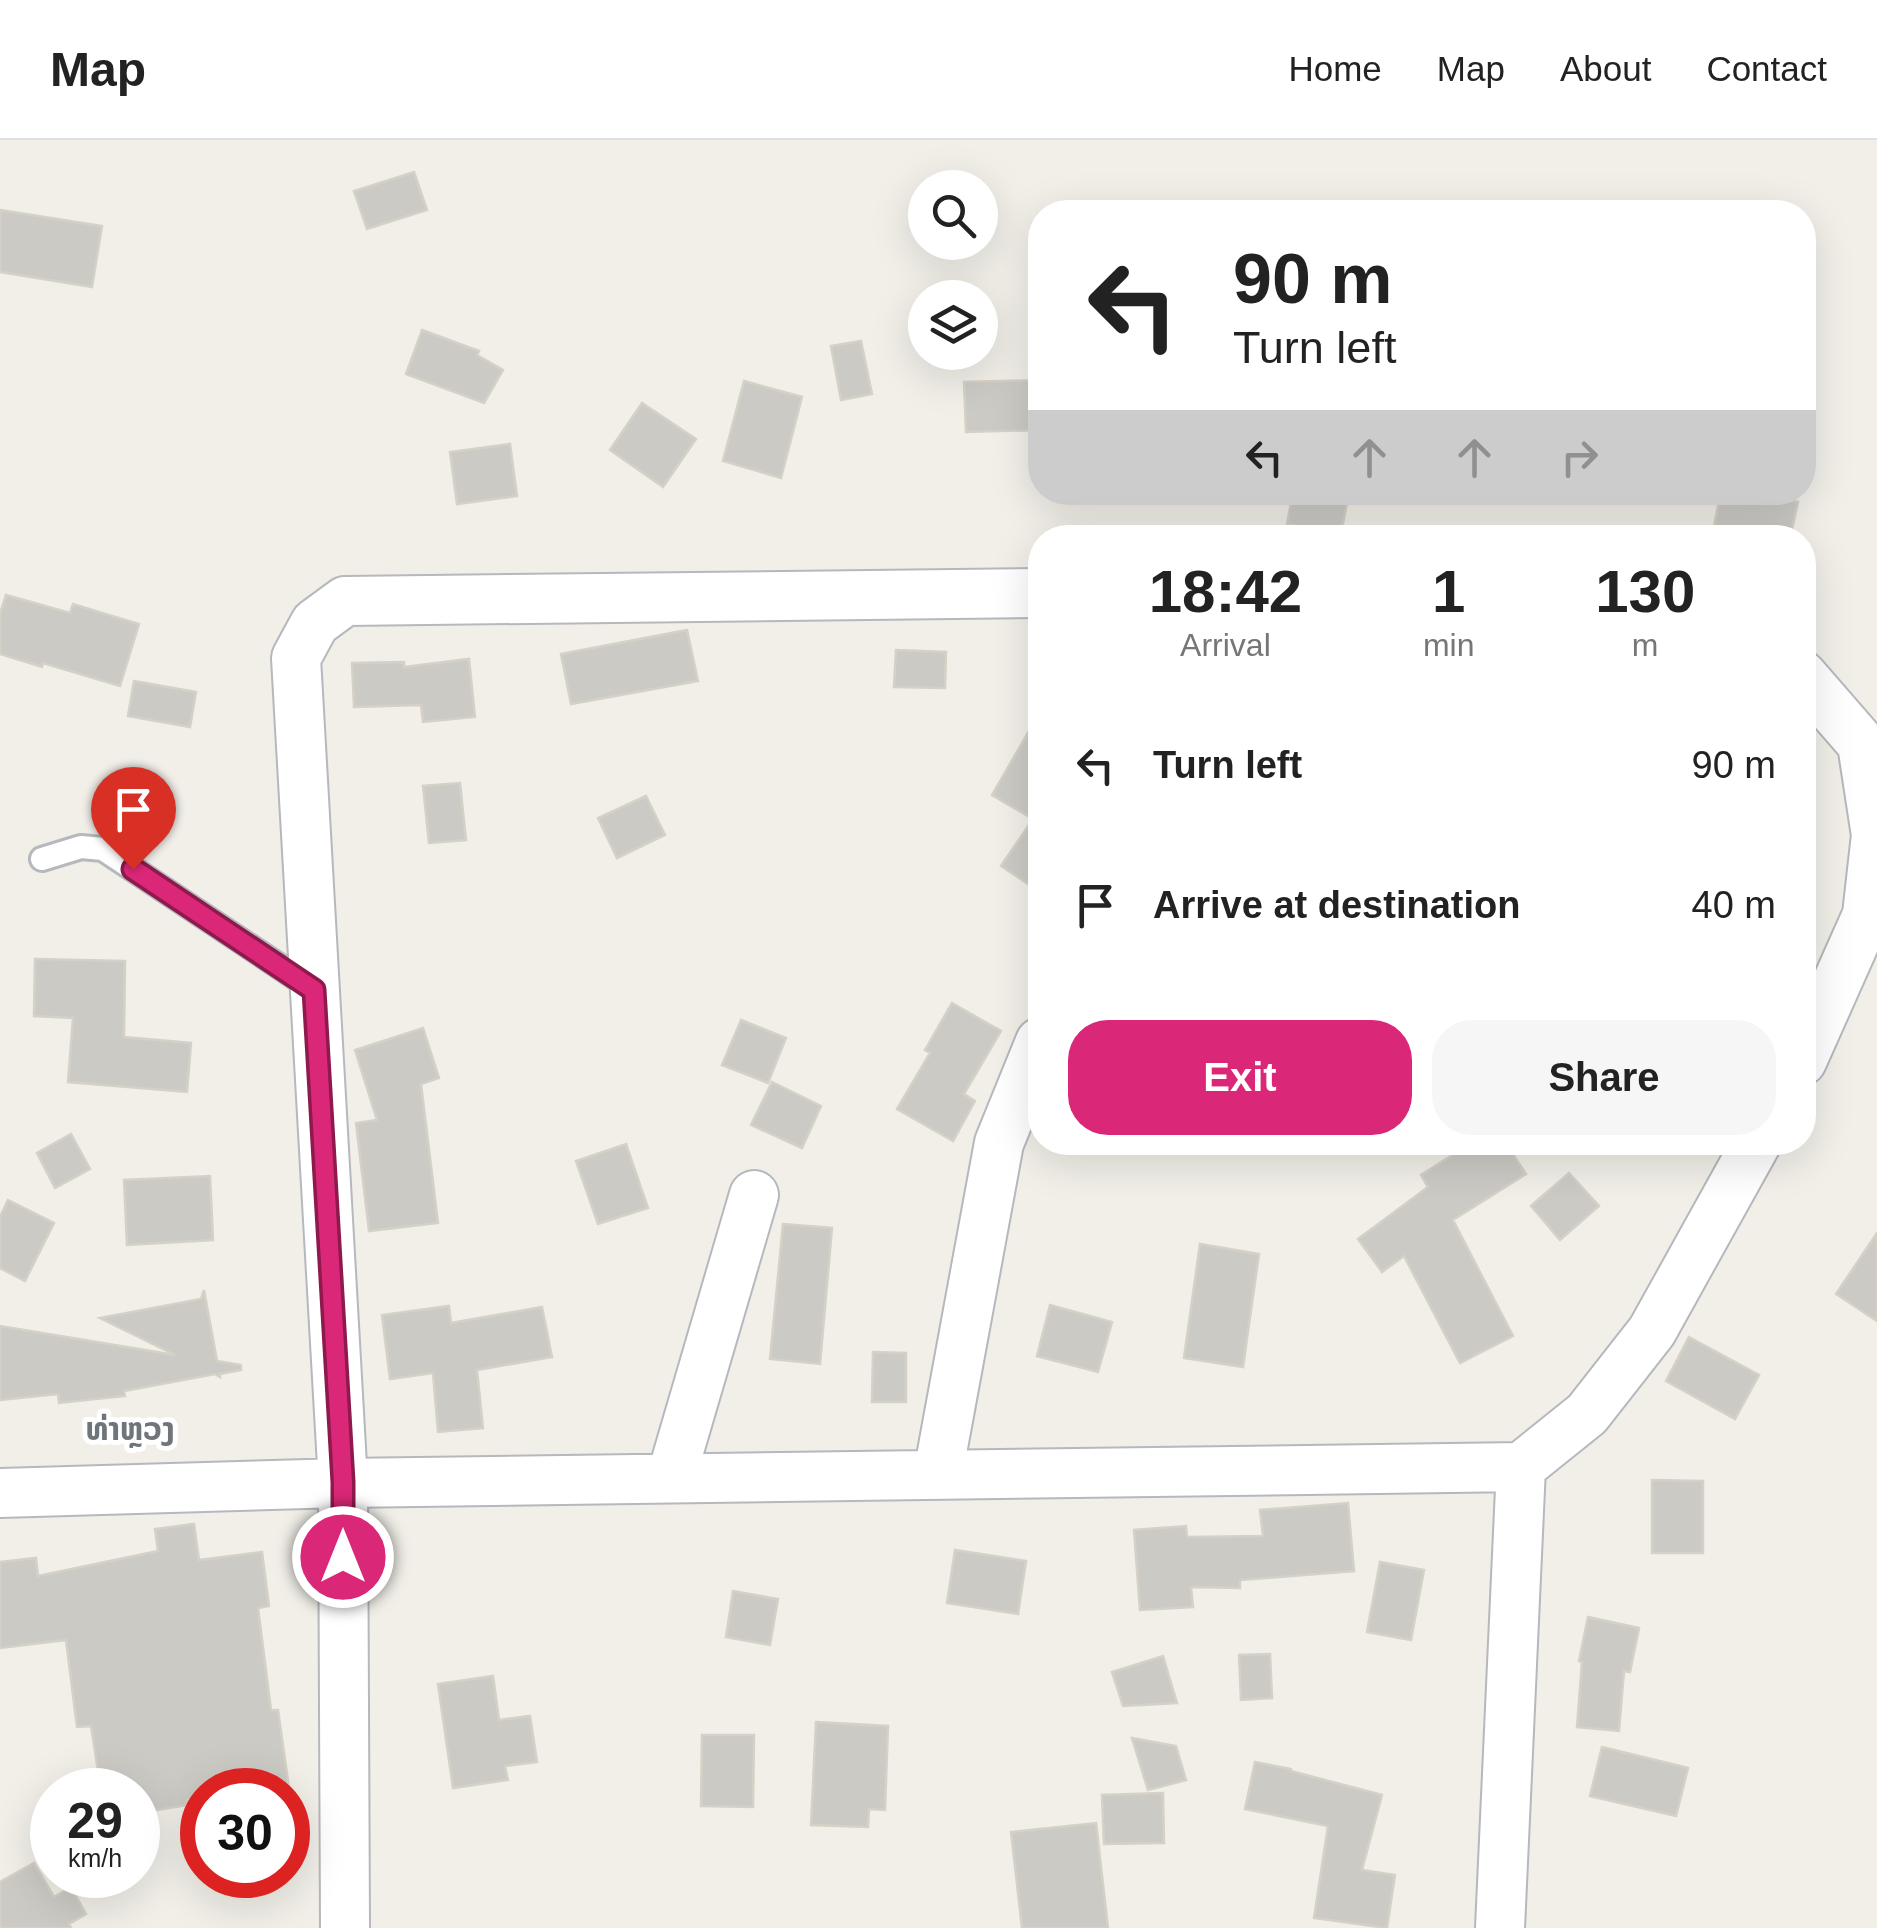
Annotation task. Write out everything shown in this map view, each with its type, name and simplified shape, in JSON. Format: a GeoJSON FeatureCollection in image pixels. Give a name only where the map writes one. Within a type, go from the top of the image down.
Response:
{"type":"FeatureCollection","features":[{"type":"Feature","properties":{"kind":"street"},"geometry":{"type":"LineString","coordinates":[[345,1928],[343,1482],[296,658],[315,622],[345,602],[1028,593]]}},
{"type":"Feature","properties":{"kind":"street"},"geometry":{"type":"LineString","coordinates":[[1816,691],[1862,744],[1876,835],[1867,914],[1816,1029]]}},
{"type":"Feature","properties":{"kind":"street"},"geometry":{"type":"LineString","coordinates":[[938,1474],[999,1143],[1028,1072]]}},
{"type":"Feature","properties":{"kind":"street"},"geometry":{"type":"LineString","coordinates":[[0,1494],[343,1482],[1521,1467],[1586,1414],[1652,1330],[1750,1155]]}},
{"type":"Feature","properties":{"kind":"street"},"geometry":{"type":"LineString","coordinates":[[671,1478],[754,1194]]}},
{"type":"Feature","properties":{"kind":"street"},"geometry":{"type":"LineString","coordinates":[[1500,1928],[1521,1467]]}},
{"type":"Feature","properties":{"kind":"lane"},"geometry":{"type":"LineString","coordinates":[[42,859],[82,847],[102,849],[314,990]]}},
{"type":"Feature","properties":{"kind":"building"},"geometry":{"type":"Polygon","coordinates":[[[414,172],[427,210],[367,229],[354,191],[414,172]]]}},
{"type":"Feature","properties":{"kind":"building"},"geometry":{"type":"Polygon","coordinates":[[[0,210],[102,226],[92,287],[0,272],[0,210]]]}},
{"type":"Feature","properties":{"kind":"building"},"geometry":{"type":"Polygon","coordinates":[[[422,330],[479,351],[477,355],[503,370],[484,403],[406,374],[422,330]]]}},
{"type":"Feature","properties":{"kind":"building"},"geometry":{"type":"Polygon","coordinates":[[[861,341],[872,394],[841,400],[831,346],[861,341]]]}},
{"type":"Feature","properties":{"kind":"building"},"geometry":{"type":"Polygon","coordinates":[[[1028,380],[1028,430],[966,432],[964,382],[1028,380]]]}},
{"type":"Feature","properties":{"kind":"building"},"geometry":{"type":"Polygon","coordinates":[[[744,381],[802,397],[781,478],[723,461],[744,381]]]}},
{"type":"Feature","properties":{"kind":"building"},"geometry":{"type":"Polygon","coordinates":[[[642,403],[696,439],[663,487],[610,450],[642,403]]]}},
{"type":"Feature","properties":{"kind":"building"},"geometry":{"type":"Polygon","coordinates":[[[510,444],[517,496],[457,504],[450,452],[510,444]]]}},
{"type":"Feature","properties":{"kind":"building"},"geometry":{"type":"Polygon","coordinates":[[[1291,505],[1347,505],[1343,525],[1287,524],[1291,505]]]}},
{"type":"Feature","properties":{"kind":"building"},"geometry":{"type":"Polygon","coordinates":[[[1718,505],[1797,505],[1793,525],[1714,525],[1718,505]]]}},
{"type":"Feature","properties":{"kind":"building"},"geometry":{"type":"Polygon","coordinates":[[[6,595],[70,613],[73,604],[139,624],[120,686],[0,654],[0,614],[6,595]]]}},
{"type":"Feature","properties":{"kind":"building"},"geometry":{"type":"Polygon","coordinates":[[[687,630],[698,681],[571,704],[561,654],[687,630]]]}},
{"type":"Feature","properties":{"kind":"building"},"geometry":{"type":"Polygon","coordinates":[[[896,650],[946,652],[945,688],[894,687],[896,650]]]}},
{"type":"Feature","properties":{"kind":"building"},"geometry":{"type":"Polygon","coordinates":[[[469,659],[475,717],[423,722],[421,705],[354,707],[352,663],[404,662],[404,667],[469,659]]]}},
{"type":"Feature","properties":{"kind":"building"},"geometry":{"type":"Polygon","coordinates":[[[134,681],[196,692],[190,727],[128,716],[134,681]]]}},
{"type":"Feature","properties":{"kind":"building"},"geometry":{"type":"Polygon","coordinates":[[[1028,733],[1028,816],[992,795],[1028,733]]]}},
{"type":"Feature","properties":{"kind":"building"},"geometry":{"type":"Polygon","coordinates":[[[460,783],[466,840],[429,843],[423,786],[460,783]]]}},
{"type":"Feature","properties":{"kind":"building"},"geometry":{"type":"Polygon","coordinates":[[[646,796],[665,835],[617,858],[598,818],[646,796]]]}},
{"type":"Feature","properties":{"kind":"building"},"geometry":{"type":"Polygon","coordinates":[[[1028,826],[1028,884],[1001,866],[1028,826]]]}},
{"type":"Feature","properties":{"kind":"building"},"geometry":{"type":"Polygon","coordinates":[[[35,959],[125,961],[124,1037],[191,1043],[187,1092],[68,1082],[73,1018],[34,1016],[35,959]]]}},
{"type":"Feature","properties":{"kind":"building"},"geometry":{"type":"Polygon","coordinates":[[[952,1003],[1001,1031],[964,1094],[975,1101],[953,1141],[897,1109],[930,1053],[925,1050],[952,1003]]]}},
{"type":"Feature","properties":{"kind":"building"},"geometry":{"type":"Polygon","coordinates":[[[741,1020],[786,1038],[768,1083],[722,1065],[741,1020]]]}},
{"type":"Feature","properties":{"kind":"building"},"geometry":{"type":"Polygon","coordinates":[[[423,1028],[439,1078],[421,1084],[438,1223],[369,1231],[356,1123],[377,1120],[355,1050],[423,1028]]]}},
{"type":"Feature","properties":{"kind":"building"},"geometry":{"type":"Polygon","coordinates":[[[772,1082],[821,1106],[802,1148],[751,1125],[772,1082]]]}},
{"type":"Feature","properties":{"kind":"building"},"geometry":{"type":"Polygon","coordinates":[[[71,1134],[90,1169],[55,1188],[37,1153],[71,1134]]]}},
{"type":"Feature","properties":{"kind":"building"},"geometry":{"type":"Polygon","coordinates":[[[626,1144],[648,1208],[598,1224],[576,1161],[626,1144]]]}},
{"type":"Feature","properties":{"kind":"building"},"geometry":{"type":"Polygon","coordinates":[[[1453,1155],[1514,1155],[1526,1174],[1453,1220],[1513,1336],[1460,1363],[1404,1256],[1382,1272],[1358,1239],[1428,1187],[1421,1175],[1453,1155]]]}},
{"type":"Feature","properties":{"kind":"building"},"geometry":{"type":"Polygon","coordinates":[[[1569,1173],[1599,1206],[1560,1240],[1531,1206],[1569,1173]]]}},
{"type":"Feature","properties":{"kind":"building"},"geometry":{"type":"Polygon","coordinates":[[[210,1176],[213,1240],[127,1245],[124,1180],[210,1176]]]}},
{"type":"Feature","properties":{"kind":"building"},"geometry":{"type":"Polygon","coordinates":[[[8,1200],[54,1223],[25,1281],[0,1268],[0,1217],[8,1200]]]}},
{"type":"Feature","properties":{"kind":"building"},"geometry":{"type":"Polygon","coordinates":[[[783,1224],[832,1228],[820,1364],[770,1359],[783,1224]]]}},
{"type":"Feature","properties":{"kind":"building"},"geometry":{"type":"Polygon","coordinates":[[[1877,1233],[1877,1321],[1836,1294],[1877,1233]]]}},
{"type":"Feature","properties":{"kind":"building"},"geometry":{"type":"Polygon","coordinates":[[[1200,1244],[1259,1254],[1243,1367],[1184,1358],[1200,1244]]]}},
{"type":"Feature","properties":{"kind":"building"},"geometry":{"type":"Polygon","coordinates":[[[204,1290],[217,1361],[241,1365],[241,1370],[220,1377],[215,1374],[124,1391],[125,1396],[59,1403],[58,1394],[0,1400],[0,1326],[175,1355],[100,1318],[201,1299],[204,1290]]]}},
{"type":"Feature","properties":{"kind":"building"},"geometry":{"type":"Polygon","coordinates":[[[1050,1305],[1112,1322],[1098,1372],[1037,1356],[1050,1305]]]}},
{"type":"Feature","properties":{"kind":"building"},"geometry":{"type":"Polygon","coordinates":[[[449,1306],[451,1323],[542,1307],[552,1357],[477,1370],[483,1428],[438,1432],[433,1373],[390,1379],[382,1315],[449,1306]]]}},
{"type":"Feature","properties":{"kind":"building"},"geometry":{"type":"Polygon","coordinates":[[[1689,1337],[1759,1375],[1735,1419],[1666,1381],[1689,1337]]]}},
{"type":"Feature","properties":{"kind":"building"},"geometry":{"type":"Polygon","coordinates":[[[873,1352],[906,1353],[906,1402],[872,1402],[873,1352]]]}},
{"type":"Feature","properties":{"kind":"building"},"geometry":{"type":"Polygon","coordinates":[[[1652,1480],[1703,1481],[1703,1553],[1652,1553],[1652,1480]]]}},
{"type":"Feature","properties":{"kind":"building"},"geometry":{"type":"Polygon","coordinates":[[[1348,1503],[1354,1571],[1240,1580],[1240,1588],[1191,1587],[1193,1607],[1140,1610],[1134,1530],[1186,1526],[1187,1537],[1263,1536],[1260,1510],[1348,1503]]]}},
{"type":"Feature","properties":{"kind":"building"},"geometry":{"type":"Polygon","coordinates":[[[194,1524],[199,1560],[262,1552],[269,1606],[258,1608],[271,1710],[278,1710],[286,1768],[180,1768],[180,1806],[160,1809],[160,1768],[98,1768],[91,1726],[77,1727],[66,1640],[0,1648],[0,1562],[36,1558],[38,1576],[158,1551],[155,1529],[194,1524]]]}},
{"type":"Feature","properties":{"kind":"building"},"geometry":{"type":"Polygon","coordinates":[[[955,1550],[1026,1561],[1018,1614],[947,1603],[955,1550]]]}},
{"type":"Feature","properties":{"kind":"building"},"geometry":{"type":"Polygon","coordinates":[[[1380,1562],[1424,1570],[1411,1640],[1367,1632],[1380,1562]]]}},
{"type":"Feature","properties":{"kind":"building"},"geometry":{"type":"Polygon","coordinates":[[[733,1591],[778,1599],[770,1645],[726,1637],[733,1591]]]}},
{"type":"Feature","properties":{"kind":"building"},"geometry":{"type":"Polygon","coordinates":[[[1588,1617],[1639,1628],[1630,1672],[1624,1671],[1619,1731],[1577,1727],[1582,1662],[1579,1661],[1588,1617]]]}},
{"type":"Feature","properties":{"kind":"building"},"geometry":{"type":"Polygon","coordinates":[[[1270,1654],[1272,1698],[1241,1700],[1239,1655],[1270,1654]]]}},
{"type":"Feature","properties":{"kind":"building"},"geometry":{"type":"Polygon","coordinates":[[[1163,1656],[1177,1703],[1123,1706],[1112,1672],[1163,1656]]]}},
{"type":"Feature","properties":{"kind":"building"},"geometry":{"type":"Polygon","coordinates":[[[493,1676],[499,1720],[530,1716],[537,1762],[505,1766],[508,1780],[453,1788],[438,1684],[493,1676]]]}},
{"type":"Feature","properties":{"kind":"building"},"geometry":{"type":"Polygon","coordinates":[[[816,1722],[888,1726],[885,1810],[869,1809],[868,1827],[811,1825],[816,1722]]]}},
{"type":"Feature","properties":{"kind":"building"},"geometry":{"type":"Polygon","coordinates":[[[702,1735],[754,1735],[753,1807],[701,1806],[702,1735]]]}},
{"type":"Feature","properties":{"kind":"building"},"geometry":{"type":"Polygon","coordinates":[[[1132,1738],[1176,1746],[1186,1780],[1148,1790],[1132,1738]]]}},
{"type":"Feature","properties":{"kind":"building"},"geometry":{"type":"Polygon","coordinates":[[[1602,1747],[1688,1768],[1676,1816],[1590,1796],[1602,1747]]]}},
{"type":"Feature","properties":{"kind":"building"},"geometry":{"type":"Polygon","coordinates":[[[1255,1762],[1382,1795],[1362,1870],[1395,1875],[1387,1928],[1314,1918],[1328,1826],[1245,1809],[1255,1762]]]}},
{"type":"Feature","properties":{"kind":"building"},"geometry":{"type":"Polygon","coordinates":[[[1163,1793],[1164,1843],[1104,1844],[1102,1795],[1163,1793]]]}},
{"type":"Feature","properties":{"kind":"building"},"geometry":{"type":"Polygon","coordinates":[[[1096,1823],[1108,1928],[1022,1928],[1011,1832],[1096,1823]]]}},
{"type":"Feature","properties":{"kind":"building"},"geometry":{"type":"Polygon","coordinates":[[[30,1865],[30,1898],[77,1898],[86,1914],[69,1924],[71,1928],[0,1928],[0,1882],[30,1865]]]}},
{"type":"Feature","properties":{"kind":"district","name":"ທ່າຫຼວງ"},"geometry":{"type":"Point","coordinates":[130,1429]}},
{"type":"Feature","properties":{"kind":"route"},"geometry":{"type":"LineString","coordinates":[[133,869],[314,990],[343,1482],[343,1557]]}}]}
